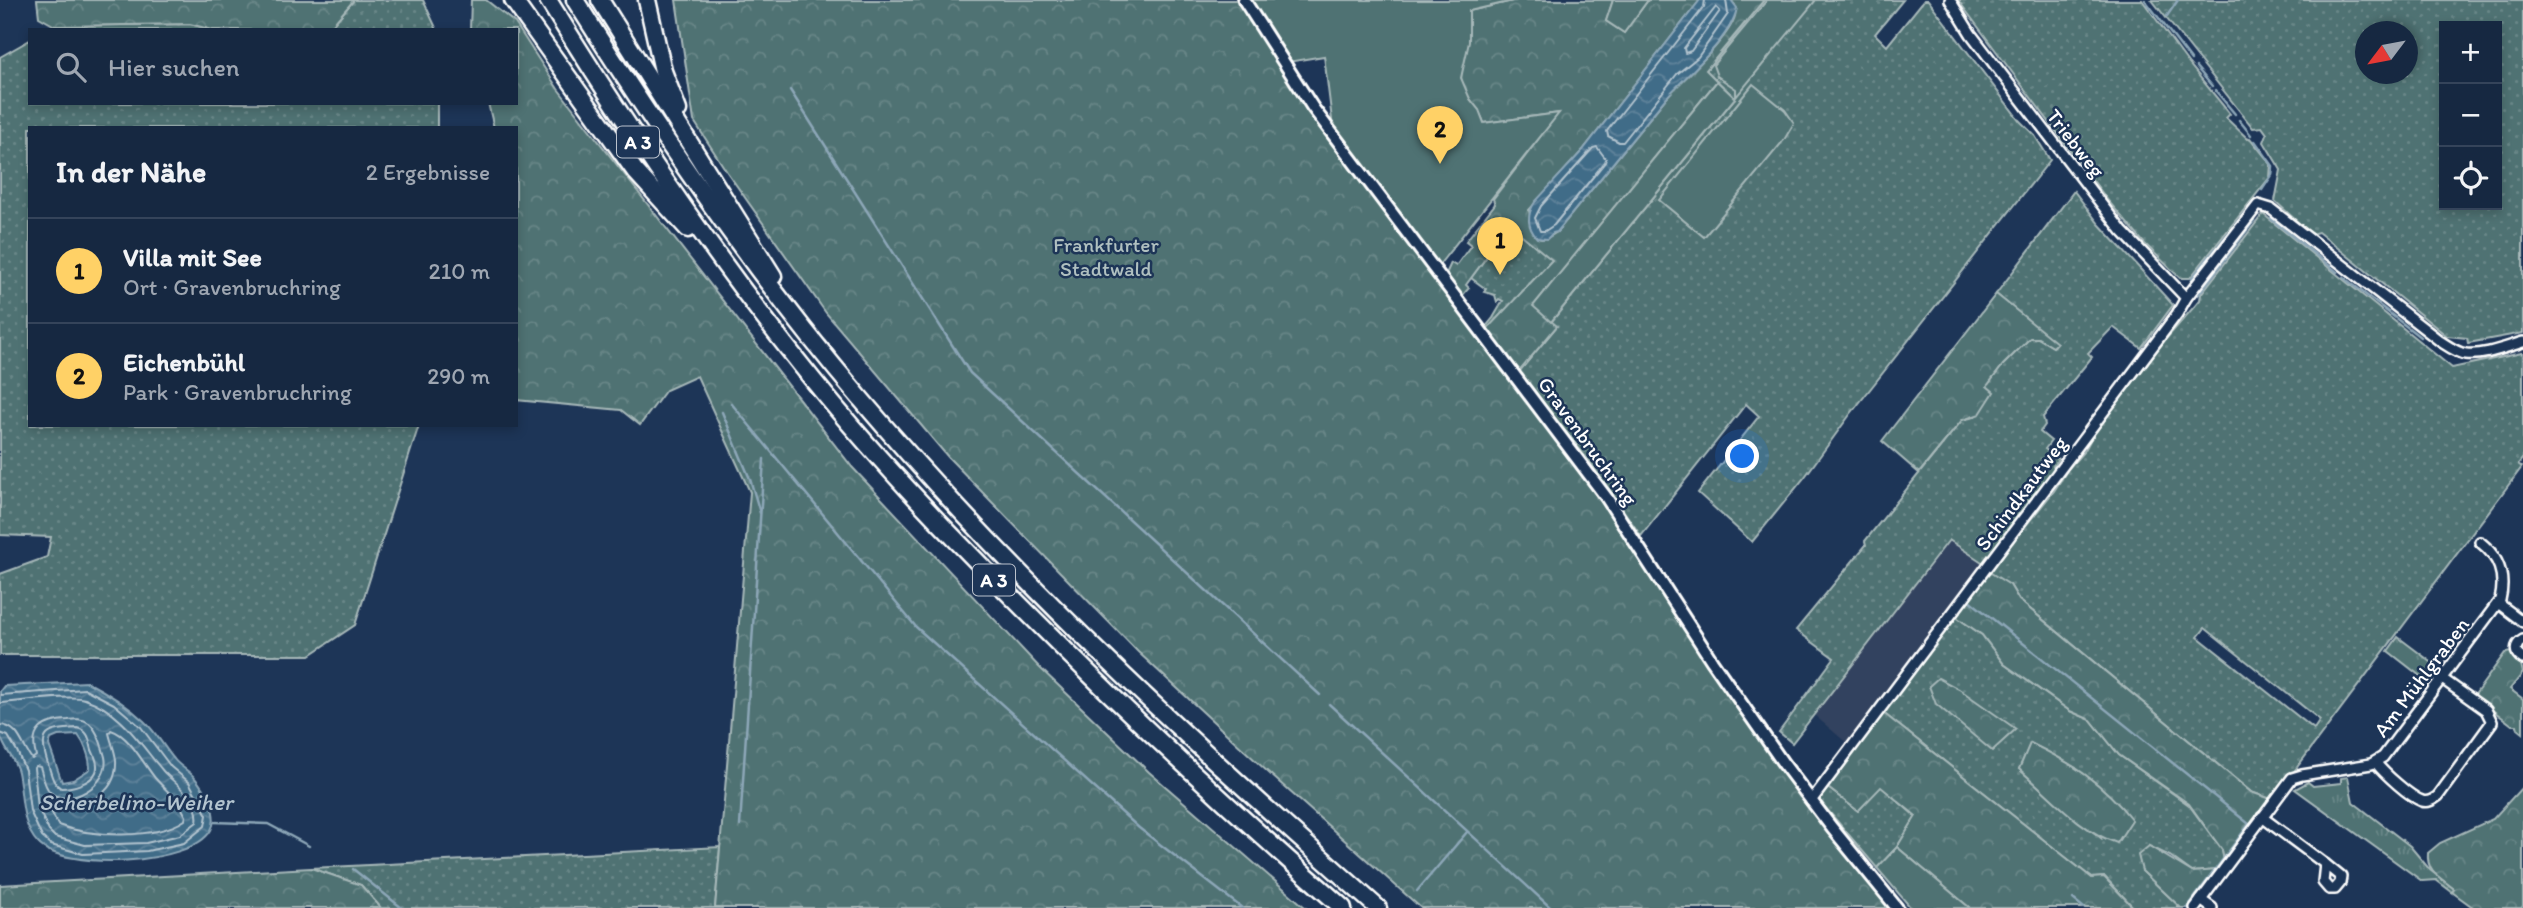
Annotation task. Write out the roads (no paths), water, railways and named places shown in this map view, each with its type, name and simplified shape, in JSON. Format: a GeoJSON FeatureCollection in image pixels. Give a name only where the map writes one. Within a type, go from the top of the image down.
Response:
{"type":"FeatureCollection","features":[{"type":"Feature","properties":{"kind":"highway"},"geometry":{"type":"LineString","coordinates":[[513,0],[635,171],[734,281]]}},
{"type":"Feature","properties":{"kind":"highway","name":"A 3"},"geometry":{"type":"LineString","coordinates":[[548,0],[653,164],[734,281],[858,433],[980,565],[1109,695],[1198,780],[1343,908]]}},
{"type":"Feature","properties":{"kind":"highway","name":"A 3"},"geometry":{"type":"LineString","coordinates":[[575,0],[704,197],[799,324],[924,471],[1057,612],[1242,789],[1378,908]]}},
{"type":"Feature","properties":{"kind":"highway"},"geometry":{"type":"LineString","coordinates":[[600,0],[762,256],[799,324]]}},
{"type":"Feature","properties":{"kind":"highway"},"geometry":{"type":"LineString","coordinates":[[648,0],[663,71],[701,163]]}},
{"type":"Feature","properties":{"kind":"street","name":"Gravenbruchring"},"geometry":{"type":"LineString","coordinates":[[1244,0],[1313,107],[1606,497],[1733,693],[1811,801],[1897,908]]}},
{"type":"Feature","properties":{"kind":"street","name":"Triebweg"},"geometry":{"type":"LineString","coordinates":[[1950,0],[1971,34],[2122,231],[2186,298]]}},
{"type":"Feature","properties":{"kind":"street","name":"Schindkautweg"},"geometry":{"type":"LineString","coordinates":[[1811,801],[2258,205],[2281,217],[2440,341],[2454,349],[2467,354],[2492,351],[2523,342]]}},
{"type":"Feature","properties":{"kind":"street"},"geometry":{"type":"LineString","coordinates":[[2480,542],[2498,560],[2502,589],[2498,603],[2523,622]]}},
{"type":"Feature","properties":{"kind":"street","name":"Am Mühlgraben"},"geometry":{"type":"LineString","coordinates":[[2195,908],[2288,782],[2296,776],[2376,763],[2498,603]]}},
{"type":"Feature","properties":{"kind":"street"},"geometry":{"type":"LineString","coordinates":[[2523,640],[2516,650],[2518,656],[2523,659]]}},
{"type":"Feature","properties":{"kind":"street"},"geometry":{"type":"LineString","coordinates":[[2376,763],[2382,771],[2420,801],[2429,802],[2438,796],[2492,722],[2486,710],[2441,678]]}},
{"type":"Feature","properties":{"kind":"street"},"geometry":{"type":"LineString","coordinates":[[2262,817],[2325,864]]}},
{"type":"Feature","properties":{"kind":"street"},"geometry":{"type":"LineString","coordinates":[[2201,900],[2212,908]]}},
{"type":"Feature","properties":{"kind":"water"},"geometry":{"type":"Polygon","coordinates":[[[1700,0],[1731,0],[1737,8],[1726,32],[1707,56],[1665,99],[1557,232],[1547,239],[1537,238],[1529,220],[1535,202],[1583,150],[1700,0]]]}},
{"type":"Feature","properties":{"kind":"water","name":"Scherbelino-Weiher"},"geometry":{"type":"Polygon","coordinates":[[[87,682],[117,700],[148,725],[176,761],[198,782],[214,817],[211,830],[199,842],[179,851],[126,860],[73,858],[52,852],[38,843],[25,818],[16,767],[0,734],[0,691],[4,686],[87,682]],[[78,735],[51,739],[49,745],[62,782],[73,780],[90,769],[85,747],[78,735]]]}},
{"type":"Feature","properties":{"kind":"waterway"},"geometry":{"type":"LineString","coordinates":[[2145,0],[2191,60]]}},
{"type":"Feature","properties":{"kind":"waterway"},"geometry":{"type":"LineString","coordinates":[[2167,16],[2178,0]]}},
{"type":"Feature","properties":{"kind":"waterway"},"geometry":{"type":"LineString","coordinates":[[2196,67],[2212,86]]}},
{"type":"Feature","properties":{"kind":"waterway"},"geometry":{"type":"LineString","coordinates":[[790,90],[970,373],[1320,695]]}},
{"type":"Feature","properties":{"kind":"waterway"},"geometry":{"type":"LineString","coordinates":[[2215,90],[2235,114]]}},
{"type":"Feature","properties":{"kind":"waterway"},"geometry":{"type":"LineString","coordinates":[[2239,120],[2251,135]]}},
{"type":"Feature","properties":{"kind":"waterway"},"geometry":{"type":"LineString","coordinates":[[2255,141],[2273,166],[2272,175],[2262,190]]}},
{"type":"Feature","properties":{"kind":"waterway"},"geometry":{"type":"LineString","coordinates":[[2192,278],[2256,199]]}},
{"type":"Feature","properties":{"kind":"waterway"},"geometry":{"type":"LineString","coordinates":[[2271,219],[2337,272]]}},
{"type":"Feature","properties":{"kind":"waterway"},"geometry":{"type":"LineString","coordinates":[[2198,295],[2254,221]]}},
{"type":"Feature","properties":{"kind":"waterway"},"geometry":{"type":"LineString","coordinates":[[2343,277],[2420,337]]}},
{"type":"Feature","properties":{"kind":"waterway"},"geometry":{"type":"LineString","coordinates":[[731,403],[916,627],[1139,828],[1242,908]]}},
{"type":"Feature","properties":{"kind":"waterway"},"geometry":{"type":"LineString","coordinates":[[722,412],[750,479],[760,513]]}},
{"type":"Feature","properties":{"kind":"waterway"},"geometry":{"type":"LineString","coordinates":[[740,826],[764,459]]}},
{"type":"Feature","properties":{"kind":"waterway"},"geometry":{"type":"LineString","coordinates":[[1969,600],[2249,824],[2187,908]]}},
{"type":"Feature","properties":{"kind":"waterway"},"geometry":{"type":"LineString","coordinates":[[1329,704],[1551,908]]}},
{"type":"Feature","properties":{"kind":"waterway"},"geometry":{"type":"LineString","coordinates":[[214,822],[268,824],[309,846]]}},
{"type":"Feature","properties":{"kind":"waterway"},"geometry":{"type":"LineString","coordinates":[[1417,891],[1467,832]]}},
{"type":"Feature","properties":{"kind":"waterway"},"geometry":{"type":"LineString","coordinates":[[353,869],[402,908]]}},
{"type":"Feature","properties":{"kind":"waterway"},"geometry":{"type":"LineString","coordinates":[[2073,899],[2084,908]]}},
{"type":"Feature","properties":{"kind":"place","name":"Eichenbühl"},"geometry":{"type":"Point","coordinates":[1440,164]}},
{"type":"Feature","properties":{"kind":"place","name":"Villa mit See"},"geometry":{"type":"Point","coordinates":[1500,275]}},
{"type":"Feature","properties":{"kind":"park label","name":"Frankfurter Stadtwald"},"geometry":{"type":"Point","coordinates":[1106,256]}}]}
